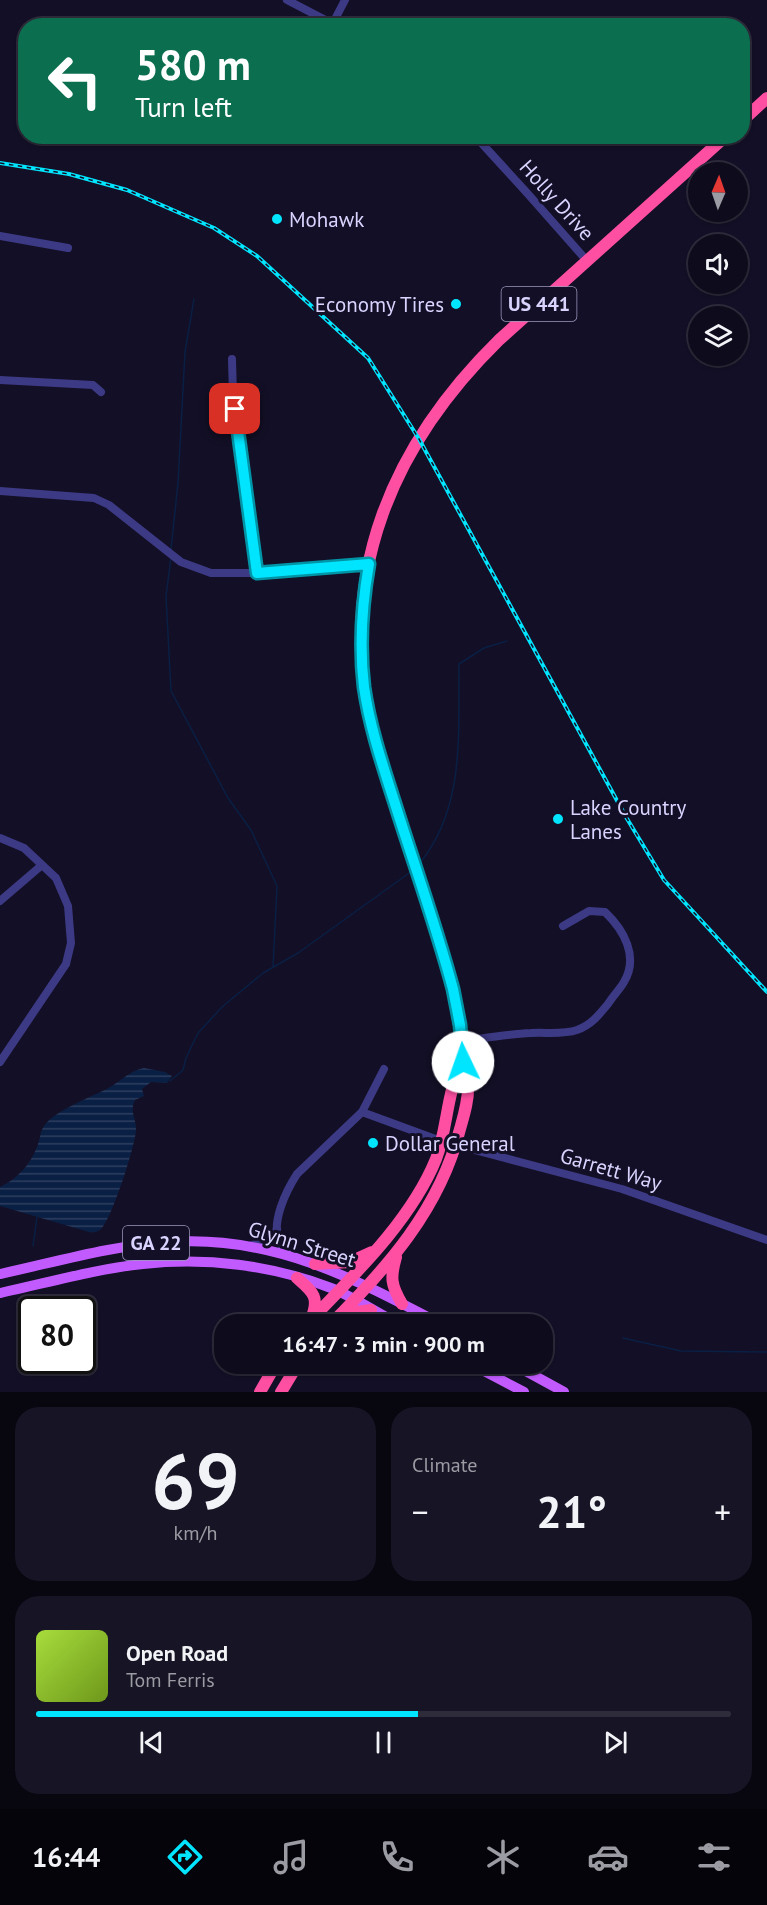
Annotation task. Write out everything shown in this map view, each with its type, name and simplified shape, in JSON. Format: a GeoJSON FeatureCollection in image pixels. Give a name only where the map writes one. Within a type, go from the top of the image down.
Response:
{"type":"FeatureCollection","features":[{"type":"Feature","properties":{"kind":"highway"},"geometry":{"type":"LineString","coordinates":[[750,114],[767,98]]}},
{"type":"Feature","properties":{"kind":"highway","name":"US 441"},"geometry":{"type":"LineString","coordinates":[[341,1314],[397,1254],[436,1195],[456,1145],[466,1104],[468,1084],[455,998],[444,956],[379,756],[364,685],[362,650],[364,598],[379,521],[406,459],[438,409],[461,379],[493,346],[717,144]]}},
{"type":"Feature","properties":{"kind":"highway","name":"US 441"},"geometry":{"type":"LineString","coordinates":[[317,1314],[378,1248],[419,1191],[436,1160],[454,1077],[463,1062]]}},
{"type":"Feature","properties":{"kind":"highway"},"geometry":{"type":"LineString","coordinates":[[315,1264],[350,1262],[378,1248]]}},
{"type":"Feature","properties":{"kind":"highway"},"geometry":{"type":"LineString","coordinates":[[397,1254],[393,1269],[393,1288],[402,1304]]}},
{"type":"Feature","properties":{"kind":"highway"},"geometry":{"type":"LineString","coordinates":[[297,1278],[316,1299],[313,1314]]}},
{"type":"Feature","properties":{"kind":"highway"},"geometry":{"type":"LineString","coordinates":[[341,1314],[371,1310]]}},
{"type":"Feature","properties":{"kind":"highway"},"geometry":{"type":"LineString","coordinates":[[260,1392],[270,1374]]}},
{"type":"Feature","properties":{"kind":"highway"},"geometry":{"type":"LineString","coordinates":[[281,1392],[292,1374]]}},
{"type":"Feature","properties":{"kind":"main road","name":"Glynn Street"},"geometry":{"type":"LineString","coordinates":[[0,1274],[111,1249],[155,1243],[201,1241],[248,1246],[315,1264],[351,1278],[422,1314]]}},
{"type":"Feature","properties":{"kind":"main road","name":"Glynn Street"},"geometry":{"type":"LineString","coordinates":[[0,1293],[140,1264],[181,1261],[240,1265],[297,1278],[339,1291],[379,1314]]}},
{"type":"Feature","properties":{"kind":"main road"},"geometry":{"type":"LineString","coordinates":[[489,1374],[524,1392]]}},
{"type":"Feature","properties":{"kind":"main road"},"geometry":{"type":"LineString","coordinates":[[532,1374],[564,1392]]}},
{"type":"Feature","properties":{"kind":"street"},"geometry":{"type":"LineString","coordinates":[[287,0],[323,18]]}},
{"type":"Feature","properties":{"kind":"street"},"geometry":{"type":"LineString","coordinates":[[338,18],[345,0]]}},
{"type":"Feature","properties":{"kind":"street","name":"Holly Drive"},"geometry":{"type":"LineString","coordinates":[[482,144],[588,262]]}},
{"type":"Feature","properties":{"kind":"street"},"geometry":{"type":"LineString","coordinates":[[0,236],[23,238],[68,248]]}},
{"type":"Feature","properties":{"kind":"street"},"geometry":{"type":"LineString","coordinates":[[232,359],[233,396],[257,573]]}},
{"type":"Feature","properties":{"kind":"street"},"geometry":{"type":"LineString","coordinates":[[0,380],[93,385],[100,392]]}},
{"type":"Feature","properties":{"kind":"street"},"geometry":{"type":"LineString","coordinates":[[0,491],[94,498],[109,505],[182,561],[211,573],[257,573],[369,564]]}},
{"type":"Feature","properties":{"kind":"street"},"geometry":{"type":"LineString","coordinates":[[0,838],[24,848],[56,878],[68,906],[71,943],[66,964],[0,1062]]}},
{"type":"Feature","properties":{"kind":"street"},"geometry":{"type":"LineString","coordinates":[[0,901],[42,865]]}},
{"type":"Feature","properties":{"kind":"street"},"geometry":{"type":"LineString","coordinates":[[462,1041],[530,1033],[568,1033],[587,1026],[603,1010],[628,973],[630,951],[622,930],[605,912],[588,910],[563,926]]}},
{"type":"Feature","properties":{"kind":"street"},"geometry":{"type":"LineString","coordinates":[[248,1246],[269,1240],[277,1229],[284,1198],[297,1174],[362,1112],[384,1069]]}},
{"type":"Feature","properties":{"kind":"street","name":"Garrett Way"},"geometry":{"type":"LineString","coordinates":[[362,1112],[441,1141],[622,1189],[767,1240]]}},
{"type":"Feature","properties":{"kind":"street"},"geometry":{"type":"LineString","coordinates":[[277,1229],[280,1244],[291,1257]]}},
{"type":"Feature","properties":{"kind":"water"},"geometry":{"type":"Polygon","coordinates":[[[144,1068],[165,1072],[172,1076],[167,1083],[151,1082],[142,1089],[144,1096],[135,1100],[133,1104],[136,1131],[131,1152],[117,1196],[102,1228],[96,1232],[89,1232],[0,1206],[0,1187],[17,1176],[27,1165],[34,1154],[44,1126],[50,1120],[131,1073],[144,1068]]]}},
{"type":"Feature","properties":{"kind":"waterway"},"geometry":{"type":"LineString","coordinates":[[171,549],[178,483],[185,352],[194,299]]}},
{"type":"Feature","properties":{"kind":"waterway"},"geometry":{"type":"LineString","coordinates":[[171,557],[166,596],[171,691],[228,798],[251,830],[277,886],[273,967]]}},
{"type":"Feature","properties":{"kind":"waterway"},"geometry":{"type":"LineString","coordinates":[[419,864],[434,842],[445,819],[452,794],[458,742],[459,664],[484,648],[507,641]]}},
{"type":"Feature","properties":{"kind":"waterway"},"geometry":{"type":"LineString","coordinates":[[170,1081],[183,1070],[198,1033],[222,1007],[263,973],[298,953],[412,871]]}},
{"type":"Feature","properties":{"kind":"waterway"},"geometry":{"type":"LineString","coordinates":[[33,1246],[37,1217]]}},
{"type":"Feature","properties":{"kind":"waterway"},"geometry":{"type":"LineString","coordinates":[[623,1338],[681,1351],[767,1352]]}},
{"type":"Feature","properties":{"kind":"railway"},"geometry":{"type":"LineString","coordinates":[[0,163],[69,174],[127,190],[214,228],[257,256],[368,358],[419,439],[626,817],[664,880],[767,992]]}},
{"type":"Feature","properties":{"kind":"place","name":"Mohawk"},"geometry":{"type":"Point","coordinates":[277,219]}},
{"type":"Feature","properties":{"kind":"place","name":"Economy Tires"},"geometry":{"type":"Point","coordinates":[456,304]}},
{"type":"Feature","properties":{"kind":"place","name":"Lake Country Lanes"},"geometry":{"type":"Point","coordinates":[558,819]}},
{"type":"Feature","properties":{"kind":"place","name":"Dollar General"},"geometry":{"type":"Point","coordinates":[373,1143]}},
{"type":"Feature","properties":{"kind":"route"},"geometry":{"type":"LineString","coordinates":[[235,409],[257,573],[369,564],[362,633],[362,668],[367,703],[379,756],[453,989],[460,1025],[463,1062]]}}]}
